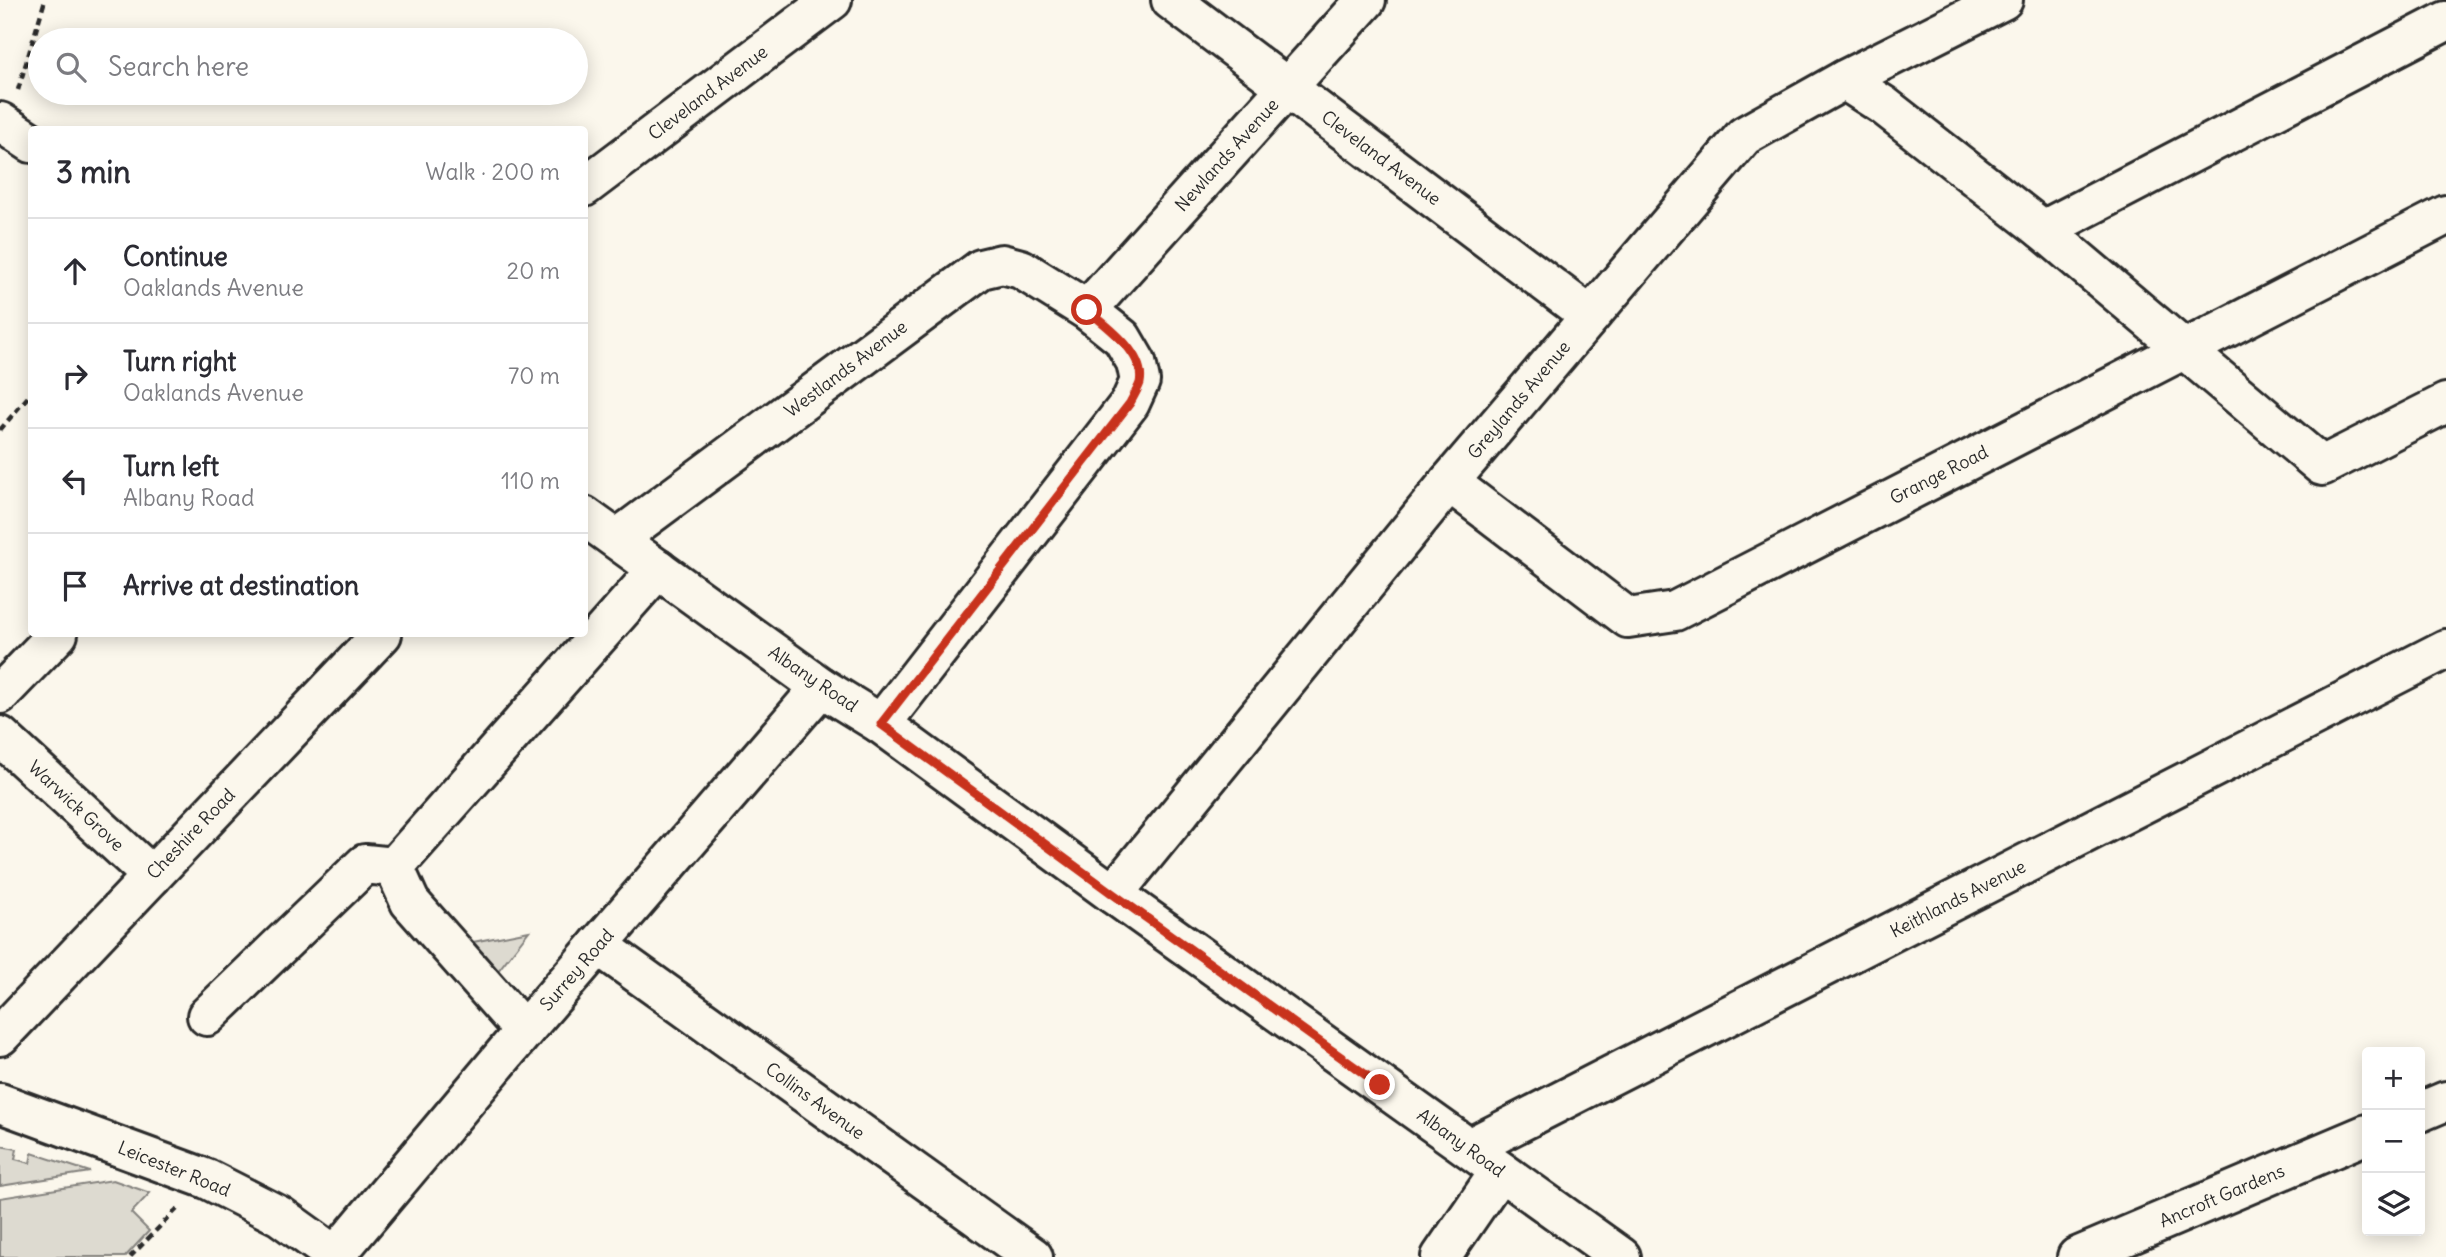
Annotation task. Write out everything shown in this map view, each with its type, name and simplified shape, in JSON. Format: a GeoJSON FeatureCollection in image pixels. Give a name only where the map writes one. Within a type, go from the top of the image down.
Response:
{"type":"FeatureCollection","features":[{"type":"Feature","properties":{"kind":"street","name":"Cleveland Avenue"},"geometry":{"type":"LineString","coordinates":[[588,184],[832,0]]}},
{"type":"Feature","properties":{"kind":"street","name":"Cleveland Avenue"},"geometry":{"type":"LineString","coordinates":[[1171,0],[1590,316]]}},
{"type":"Feature","properties":{"kind":"street","name":"Newlands Avenue"},"geometry":{"type":"LineString","coordinates":[[1087,310],[1366,0]]}},
{"type":"Feature","properties":{"kind":"street","name":"Greylands Avenue"},"geometry":{"type":"LineString","coordinates":[[1113,894],[1449,482],[1744,136],[1844,80],[2003,0]]}},
{"type":"Feature","properties":{"kind":"street"},"geometry":{"type":"LineString","coordinates":[[2043,230],[2446,21]]}},
{"type":"Feature","properties":{"kind":"street"},"geometry":{"type":"LineString","coordinates":[[1844,80],[1883,105],[2043,230],[2322,466],[2446,403]]}},
{"type":"Feature","properties":{"kind":"street"},"geometry":{"type":"LineString","coordinates":[[8,110],[28,138]]}},
{"type":"Feature","properties":{"kind":"street","name":"Grange Road"},"geometry":{"type":"LineString","coordinates":[[1449,482],[1629,618],[1675,611],[2446,215]]}},
{"type":"Feature","properties":{"kind":"street","name":"Westlands Avenue"},"geometry":{"type":"LineString","coordinates":[[617,539],[981,269],[1002,264],[1021,269],[1087,310],[1122,338],[1136,362],[1140,382],[1130,403],[881,724]]}},
{"type":"Feature","properties":{"kind":"street","name":"Albany Road"},"geometry":{"type":"LineString","coordinates":[[588,519],[821,687],[881,724],[1113,894],[1622,1257]]}},
{"type":"Feature","properties":{"kind":"street"},"geometry":{"type":"LineString","coordinates":[[394,867],[657,569]]}},
{"type":"Feature","properties":{"kind":"street"},"geometry":{"type":"LineString","coordinates":[[0,694],[55,637]]}},
{"type":"Feature","properties":{"kind":"street","name":"Cheshire Road"},"geometry":{"type":"LineString","coordinates":[[0,1036],[379,637]]}},
{"type":"Feature","properties":{"kind":"street","name":"Keithlands Avenue"},"geometry":{"type":"LineString","coordinates":[[1469,1148],[2446,649]]}},
{"type":"Feature","properties":{"kind":"street","name":"Surrey Road"},"geometry":{"type":"LineString","coordinates":[[336,1256],[597,945],[821,687]]}},
{"type":"Feature","properties":{"kind":"street","name":"Warwick Grove"},"geometry":{"type":"LineString","coordinates":[[0,736],[152,876]]}},
{"type":"Feature","properties":{"kind":"street"},"geometry":{"type":"LineString","coordinates":[[208,1016],[365,864],[394,867]]}},
{"type":"Feature","properties":{"kind":"street"},"geometry":{"type":"LineString","coordinates":[[394,867],[410,902],[524,1031]]}},
{"type":"Feature","properties":{"kind":"street","name":"Collins Avenue"},"geometry":{"type":"LineString","coordinates":[[597,945],[1033,1257]]}},
{"type":"Feature","properties":{"kind":"street"},"geometry":{"type":"LineString","coordinates":[[2425,1110],[2446,1101]]}},
{"type":"Feature","properties":{"kind":"street","name":"Leicester Road"},"geometry":{"type":"LineString","coordinates":[[0,1103],[207,1179],[281,1216],[336,1256]]}},
{"type":"Feature","properties":{"kind":"street","name":"Ancroft Gardens"},"geometry":{"type":"LineString","coordinates":[[2066,1249],[2362,1136]]}},
{"type":"Feature","properties":{"kind":"street"},"geometry":{"type":"LineString","coordinates":[[1441,1257],[1500,1171]]}},
{"type":"Feature","properties":{"kind":"path"},"geometry":{"type":"LineString","coordinates":[[36,28],[45,0]]}},
{"type":"Feature","properties":{"kind":"path"},"geometry":{"type":"LineString","coordinates":[[8,110],[28,51]]}},
{"type":"Feature","properties":{"kind":"path"},"geometry":{"type":"LineString","coordinates":[[0,430],[28,397]]}},
{"type":"Feature","properties":{"kind":"path"},"geometry":{"type":"LineString","coordinates":[[130,1257],[207,1179]]}},
{"type":"Feature","properties":{"kind":"shaded area"},"geometry":{"type":"Polygon","coordinates":[[[529,931],[494,976],[463,944],[529,931]]]}},
{"type":"Feature","properties":{"kind":"shaded area"},"geometry":{"type":"Polygon","coordinates":[[[0,1146],[17,1149],[15,1159],[30,1163],[32,1153],[90,1172],[0,1186],[0,1146]]]}},
{"type":"Feature","properties":{"kind":"shaded area"},"geometry":{"type":"Polygon","coordinates":[[[113,1180],[150,1193],[131,1213],[149,1231],[125,1257],[0,1257],[0,1198],[113,1180]]]}},
{"type":"Feature","properties":{"kind":"route"},"geometry":{"type":"LineString","coordinates":[[1087,310],[1122,338],[1136,362],[1140,382],[1130,403],[881,724],[1380,1085]]}}]}
